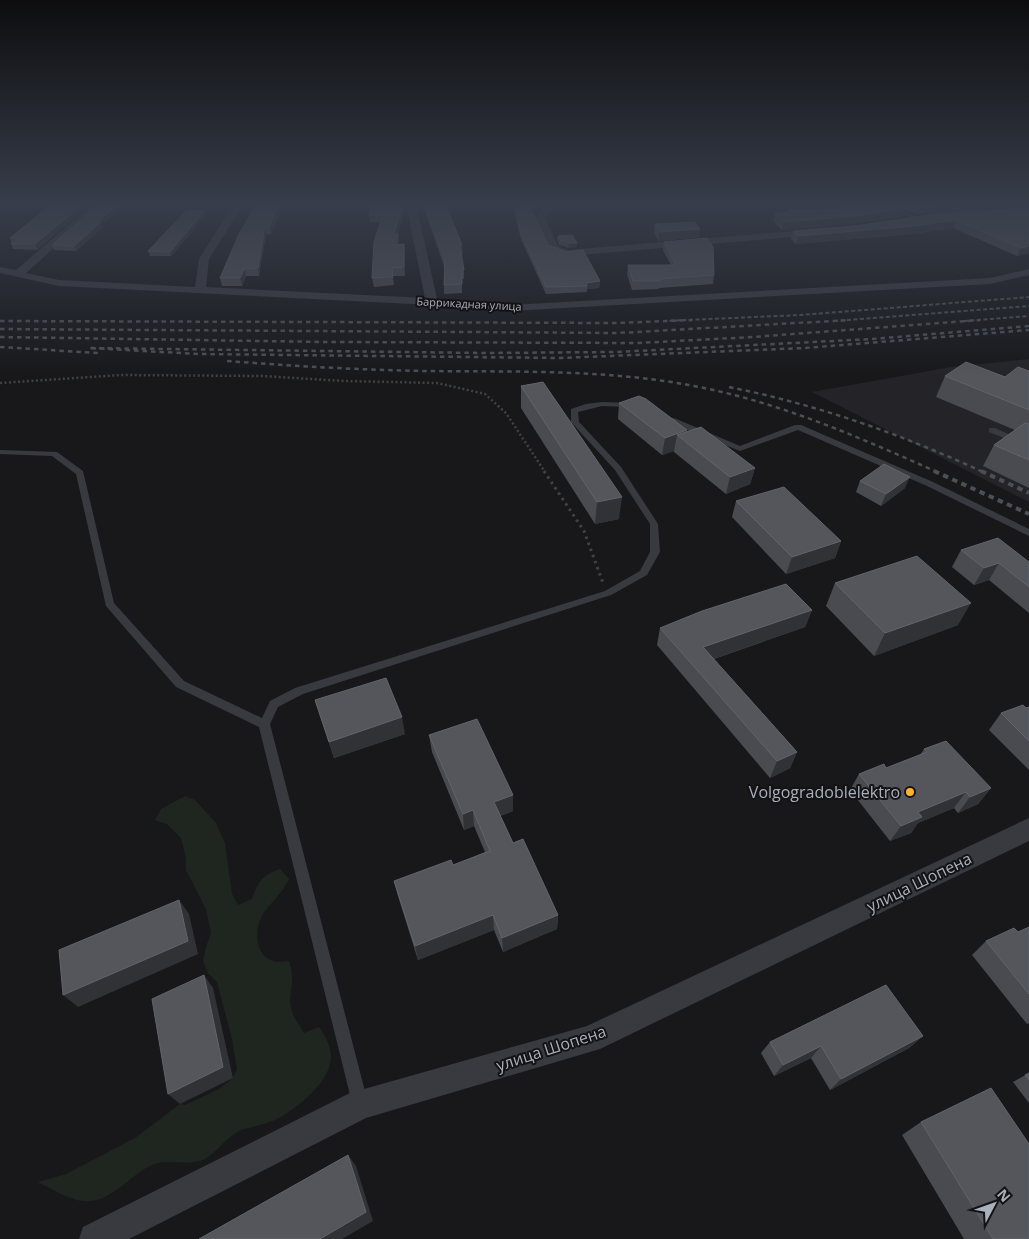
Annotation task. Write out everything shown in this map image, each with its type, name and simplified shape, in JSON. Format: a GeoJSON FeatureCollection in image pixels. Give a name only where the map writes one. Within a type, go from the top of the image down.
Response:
{"type":"FeatureCollection","features":[{"type":"Feature","properties":{"kind":"street"},"geometry":{"type":"LineString","coordinates":[[17,274],[32,261]]}},
{"type":"Feature","properties":{"kind":"street"},"geometry":{"type":"LineString","coordinates":[[200,291],[204,261]]}},
{"type":"Feature","properties":{"kind":"street"},"geometry":{"type":"LineString","coordinates":[[423,261],[432,302]]}},
{"type":"Feature","properties":{"kind":"street","name":"Баррикадная улица"},"geometry":{"type":"LineString","coordinates":[[0,270],[59,283],[432,302],[510,308],[990,281],[1029,272]]}},
{"type":"Feature","properties":{"kind":"street","name":"улица Шопена"},"geometry":{"type":"LineString","coordinates":[[95,1239],[360,1104],[590,1039],[1029,830]]}},
{"type":"Feature","properties":{"kind":"lane"},"geometry":{"type":"LineString","coordinates":[[360,1104],[264,724],[274,704],[299,692],[608,592],[644,573],[655,552],[654,524],[618,469],[575,422],[574,411],[588,404],[608,402],[642,409]]}},
{"type":"Feature","properties":{"kind":"lane"},"geometry":{"type":"LineString","coordinates":[[664,417],[686,428],[740,449],[798,427],[858,451],[930,484],[1029,533]]}},
{"type":"Feature","properties":{"kind":"lane"},"geometry":{"type":"LineString","coordinates":[[992,430],[1029,446]]}},
{"type":"Feature","properties":{"kind":"lane"},"geometry":{"type":"LineString","coordinates":[[0,452],[54,454],[80,473],[109,604],[180,684],[264,724]]}},
{"type":"Feature","properties":{"kind":"path"},"geometry":{"type":"LineString","coordinates":[[0,383],[121,375],[262,376],[344,381],[437,382],[486,394],[506,413],[584,531],[597,569],[608,592]]}},
{"type":"Feature","properties":{"kind":"shaded area"},"geometry":{"type":"Polygon","coordinates":[[[1029,359],[1029,502],[812,392],[951,367],[1029,359]]]}},
{"type":"Feature","properties":{"kind":"shaded area"},"geometry":{"type":"Polygon","coordinates":[[[185,796],[195,800],[216,823],[225,843],[232,894],[238,905],[252,899],[256,888],[269,874],[280,869],[289,879],[260,920],[257,933],[259,947],[267,958],[273,961],[289,961],[292,976],[290,1003],[293,1015],[304,1033],[319,1027],[330,1047],[330,1065],[318,1086],[289,1112],[270,1122],[237,1132],[205,1159],[192,1162],[158,1163],[144,1170],[111,1194],[93,1201],[78,1200],[38,1182],[66,1174],[135,1138],[180,1104],[185,1105],[219,1089],[233,1078],[237,1069],[232,1039],[217,982],[208,973],[203,961],[211,933],[206,909],[186,870],[186,858],[181,838],[167,824],[155,820],[161,809],[185,796]]]}},
{"type":"Feature","properties":{"kind":"building"},"geometry":{"type":"Polygon","coordinates":[[[227,261],[259,261],[258,268],[244,269],[240,278],[220,278],[227,261]]]}},
{"type":"Feature","properties":{"kind":"building"},"geometry":{"type":"Polygon","coordinates":[[[373,261],[404,261],[404,267],[392,268],[393,277],[372,278],[373,261]]]}},
{"type":"Feature","properties":{"kind":"building"},"geometry":{"type":"Polygon","coordinates":[[[445,261],[462,261],[464,270],[462,270],[462,284],[444,285],[445,261]]]}},
{"type":"Feature","properties":{"kind":"building"},"geometry":{"type":"Polygon","coordinates":[[[534,261],[589,261],[600,281],[586,283],[587,286],[546,287],[534,261]]]}},
{"type":"Feature","properties":{"kind":"building"},"geometry":{"type":"Polygon","coordinates":[[[674,261],[713,261],[714,275],[660,279],[660,281],[633,281],[628,265],[676,265],[674,261]]]}},
{"type":"Feature","properties":{"kind":"building"},"geometry":{"type":"Polygon","coordinates":[[[966,362],[1005,377],[1018,367],[1029,371],[1029,410],[945,376],[966,362]]]}},
{"type":"Feature","properties":{"kind":"building"},"geometry":{"type":"Polygon","coordinates":[[[543,382],[622,497],[597,502],[521,386],[543,382]]]}},
{"type":"Feature","properties":{"kind":"building"},"geometry":{"type":"Polygon","coordinates":[[[639,396],[646,399],[687,430],[665,438],[619,403],[639,396]]]}},
{"type":"Feature","properties":{"kind":"building"},"geometry":{"type":"Polygon","coordinates":[[[1025,423],[1029,424],[1029,460],[994,445],[1025,423]]]}},
{"type":"Feature","properties":{"kind":"building"},"geometry":{"type":"Polygon","coordinates":[[[701,427],[755,468],[730,477],[677,435],[701,427]]]}},
{"type":"Feature","properties":{"kind":"building"},"geometry":{"type":"Polygon","coordinates":[[[884,464],[910,477],[886,494],[860,481],[884,464]]]}},
{"type":"Feature","properties":{"kind":"building"},"geometry":{"type":"Polygon","coordinates":[[[784,487],[841,541],[792,557],[736,501],[784,487]]]}},
{"type":"Feature","properties":{"kind":"building"},"geometry":{"type":"Polygon","coordinates":[[[998,538],[1029,562],[1029,587],[999,563],[984,568],[961,550],[998,538]]]}},
{"type":"Feature","properties":{"kind":"building"},"geometry":{"type":"Polygon","coordinates":[[[917,556],[971,603],[885,633],[835,583],[917,556]]]}},
{"type":"Feature","properties":{"kind":"building"},"geometry":{"type":"Polygon","coordinates":[[[786,584],[812,610],[703,647],[797,752],[777,761],[660,628],[702,611],[786,584]]]}},
{"type":"Feature","properties":{"kind":"building"},"geometry":{"type":"Polygon","coordinates":[[[386,678],[402,717],[329,742],[315,700],[386,678]]]}},
{"type":"Feature","properties":{"kind":"building"},"geometry":{"type":"Polygon","coordinates":[[[1023,705],[1026,708],[1029,707],[1029,741],[1001,713],[1023,705]]]}},
{"type":"Feature","properties":{"kind":"building"},"geometry":{"type":"Polygon","coordinates":[[[477,719],[513,795],[494,802],[513,843],[523,839],[558,915],[502,938],[493,915],[415,946],[394,881],[451,860],[453,865],[490,851],[473,810],[463,814],[429,735],[477,719]]]}},
{"type":"Feature","properties":{"kind":"building"},"geometry":{"type":"Polygon","coordinates":[[[946,741],[991,788],[970,797],[966,792],[918,812],[922,817],[901,826],[859,774],[884,764],[886,768],[927,752],[924,749],[946,741]]]}},
{"type":"Feature","properties":{"kind":"building"},"geometry":{"type":"Polygon","coordinates":[[[179,900],[188,941],[63,995],[59,950],[179,900]]]}},
{"type":"Feature","properties":{"kind":"building"},"geometry":{"type":"Polygon","coordinates":[[[1029,927],[1029,994],[986,941],[1014,928],[1018,932],[1029,927]]]}},
{"type":"Feature","properties":{"kind":"building"},"geometry":{"type":"Polygon","coordinates":[[[204,975],[223,1067],[168,1094],[152,999],[204,975]]]}},
{"type":"Feature","properties":{"kind":"building"},"geometry":{"type":"Polygon","coordinates":[[[886,985],[923,1036],[841,1079],[821,1046],[783,1065],[770,1042],[886,985]]]}},
{"type":"Feature","properties":{"kind":"building"},"geometry":{"type":"Polygon","coordinates":[[[991,1088],[1029,1144],[1029,1239],[993,1239],[921,1122],[991,1088]]]}},
{"type":"Feature","properties":{"kind":"building"},"geometry":{"type":"Polygon","coordinates":[[[348,1155],[366,1212],[320,1239],[199,1239],[348,1155]]]}},
{"type":"Feature","properties":{"kind":"railway"},"geometry":{"type":"LineString","coordinates":[[663,321],[801,315],[1029,297]]}},
{"type":"Feature","properties":{"kind":"railway"},"geometry":{"type":"LineString","coordinates":[[839,321],[1029,306]]}},
{"type":"Feature","properties":{"kind":"railway"},"geometry":{"type":"LineString","coordinates":[[964,321],[1029,316]]}},
{"type":"Feature","properties":{"kind":"railway"},"geometry":{"type":"LineString","coordinates":[[0,321],[616,323],[692,320]]}},
{"type":"Feature","properties":{"kind":"railway"},"geometry":{"type":"LineString","coordinates":[[839,321],[850,320]]}},
{"type":"Feature","properties":{"kind":"railway"},"geometry":{"type":"LineString","coordinates":[[0,337],[327,342],[638,343],[753,337],[980,320]]}},
{"type":"Feature","properties":{"kind":"railway"},"geometry":{"type":"LineString","coordinates":[[834,321],[839,321]]}},
{"type":"Feature","properties":{"kind":"railway"},"geometry":{"type":"LineString","coordinates":[[0,329],[618,333],[839,321]]}},
{"type":"Feature","properties":{"kind":"railway"},"geometry":{"type":"LineString","coordinates":[[1029,326],[872,339],[616,352],[483,353],[89,348],[198,354],[560,358],[805,348],[1029,330]]}},
{"type":"Feature","properties":{"kind":"railway"},"geometry":{"type":"LineString","coordinates":[[0,347],[98,353]]}},
{"type":"Feature","properties":{"kind":"railway"},"geometry":{"type":"LineString","coordinates":[[227,361],[377,370],[598,374],[665,381],[730,394],[790,412],[850,434],[937,472]]}},
{"type":"Feature","properties":{"kind":"railway"},"geometry":{"type":"LineString","coordinates":[[729,387],[762,394],[859,422],[921,445],[983,472]]}},
{"type":"Feature","properties":{"kind":"railway"},"geometry":{"type":"LineString","coordinates":[[934,471],[1029,514]]}},
{"type":"Feature","properties":{"kind":"railway"},"geometry":{"type":"LineString","coordinates":[[981,471],[1029,493]]}},
{"type":"Feature","properties":{"kind":"place","name":"Volgogradoblelektro"},"geometry":{"type":"Point","coordinates":[910,792]}}]}
